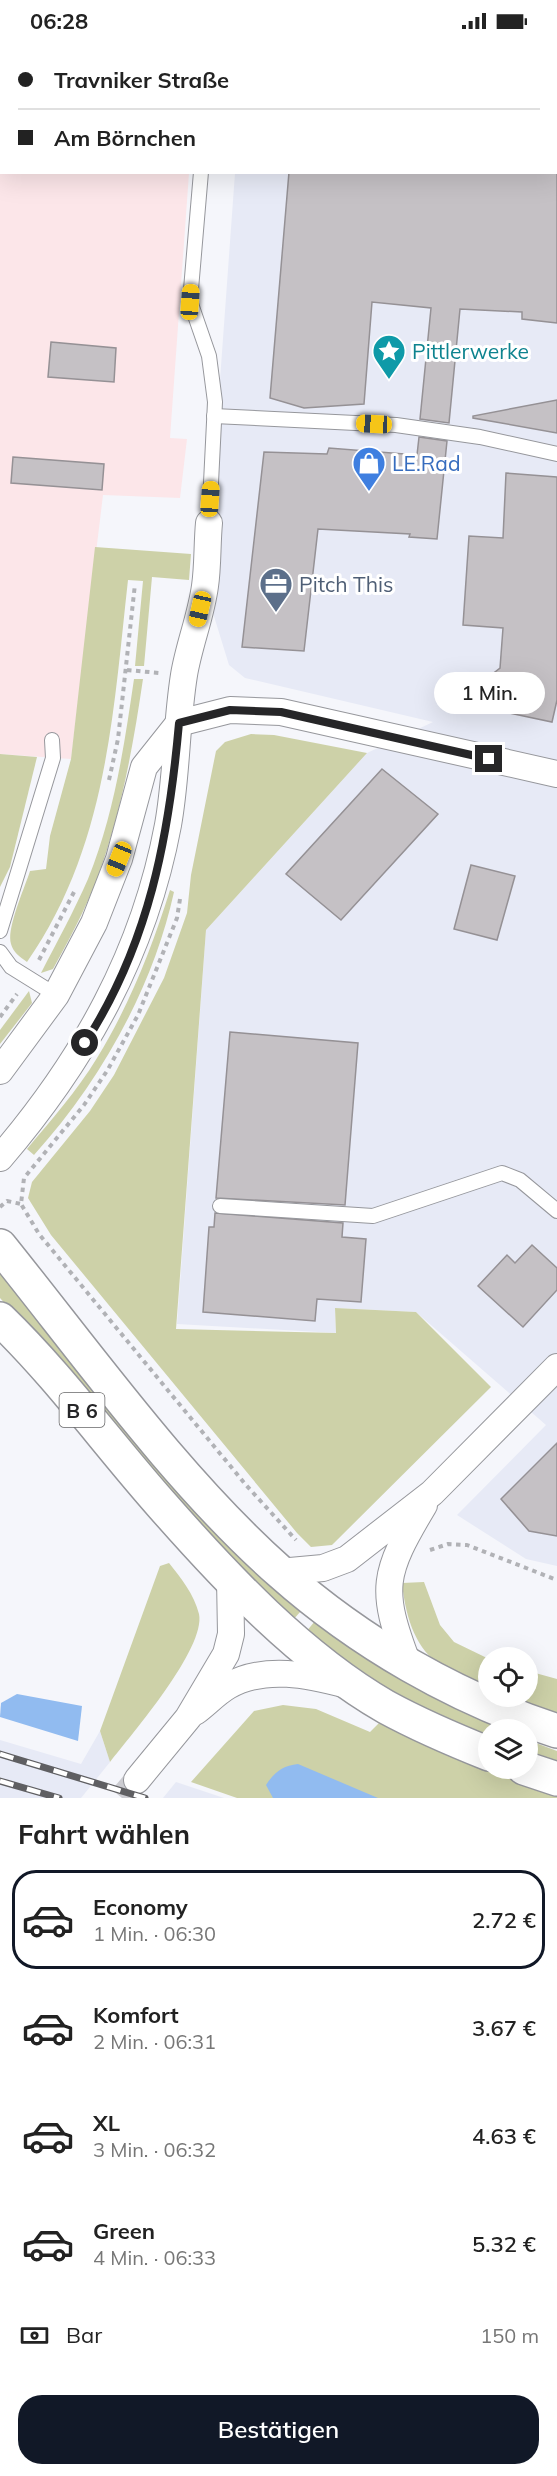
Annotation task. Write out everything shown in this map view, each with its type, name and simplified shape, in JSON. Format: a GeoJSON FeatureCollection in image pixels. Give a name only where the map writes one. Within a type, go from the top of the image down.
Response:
{"type":"FeatureCollection","features":[{"type":"Feature","properties":{"kind":"main road","name":"B 6"},"geometry":{"type":"LineString","coordinates":[[0,1246],[173,1460],[236,1530],[279,1572],[318,1604],[408,1664],[478,1701],[557,1731]]}},
{"type":"Feature","properties":{"kind":"main road","name":"B 6"},"geometry":{"type":"LineString","coordinates":[[0,1319],[36,1354],[160,1504],[230,1579],[291,1636],[356,1687],[385,1706],[439,1734],[478,1750]]}},
{"type":"Feature","properties":{"kind":"main road"},"geometry":{"type":"LineString","coordinates":[[538,1773],[557,1779]]}},
{"type":"Feature","properties":{"kind":"street"},"geometry":{"type":"LineString","coordinates":[[0,1158],[47,1102],[98,1023],[141,929],[160,867],[169,822],[184,675],[205,587],[209,523]]}},
{"type":"Feature","properties":{"kind":"street"},"geometry":{"type":"LineString","coordinates":[[0,1071],[56,995],[94,923],[119,859],[144,767],[179,723],[230,710],[281,712],[557,774]]}},
{"type":"Feature","properties":{"kind":"street"},"geometry":{"type":"LineString","coordinates":[[279,1572],[323,1568],[347,1559],[432,1493],[557,1367]]}},
{"type":"Feature","properties":{"kind":"street"},"geometry":{"type":"LineString","coordinates":[[408,1664],[391,1621],[388,1591],[391,1569],[400,1546],[432,1493]]}},
{"type":"Feature","properties":{"kind":"street"},"geometry":{"type":"LineString","coordinates":[[137,1780],[188,1718],[226,1654],[232,1623],[230,1579]]}},
{"type":"Feature","properties":{"kind":"street"},"geometry":{"type":"LineString","coordinates":[[188,1718],[228,1686],[250,1677],[273,1673],[297,1675],[356,1687]]}},
{"type":"Feature","properties":{"kind":"lane"},"geometry":{"type":"LineString","coordinates":[[201,174],[190,302],[209,356],[214,416],[209,523]]}},
{"type":"Feature","properties":{"kind":"lane"},"geometry":{"type":"LineString","coordinates":[[214,416],[396,425],[480,437],[557,454]]}},
{"type":"Feature","properties":{"kind":"lane"},"geometry":{"type":"LineString","coordinates":[[0,931],[53,758],[52,740]]}},
{"type":"Feature","properties":{"kind":"lane"},"geometry":{"type":"LineString","coordinates":[[0,952],[11,967],[56,995]]}},
{"type":"Feature","properties":{"kind":"lane"},"geometry":{"type":"LineString","coordinates":[[220,1206],[373,1216],[502,1173],[520,1180],[557,1211]]}},
{"type":"Feature","properties":{"kind":"path"},"geometry":{"type":"LineString","coordinates":[[106,792],[118,739],[135,584]]}},
{"type":"Feature","properties":{"kind":"path"},"geometry":{"type":"LineString","coordinates":[[0,1017],[30,978],[75,890]]}},
{"type":"Feature","properties":{"kind":"path"},"geometry":{"type":"LineString","coordinates":[[181,895],[177,918],[138,1015],[107,1071],[84,1105],[24,1178],[21,1204],[39,1234],[231,1467],[323,1568]]}},
{"type":"Feature","properties":{"kind":"path"},"geometry":{"type":"LineString","coordinates":[[0,1207],[7,1201],[21,1204]]}},
{"type":"Feature","properties":{"kind":"path"},"geometry":{"type":"LineString","coordinates":[[425,1555],[448,1544],[467,1545],[557,1580]]}},
{"type":"Feature","properties":{"kind":"shaded area"},"geometry":{"type":"Polygon","coordinates":[[[0,174],[189,174],[170,438],[187,439],[180,498],[103,495],[71,759],[0,754],[0,174]]]}},
{"type":"Feature","properties":{"kind":"shaded area"},"geometry":{"type":"Polygon","coordinates":[[[235,174],[557,174],[557,1566],[526,1559],[457,1515],[546,1425],[416,1312],[335,1308],[336,1333],[177,1324],[206,930],[367,753],[433,722],[245,678],[229,665],[205,587],[235,174]]]}},
{"type":"Feature","properties":{"kind":"shaded area"},"geometry":{"type":"Polygon","coordinates":[[[100,1731],[110,1762],[81,1798],[0,1798],[0,1740],[81,1764],[100,1731]]]}},
{"type":"Feature","properties":{"kind":"shaded area"},"geometry":{"type":"Polygon","coordinates":[[[176,1782],[224,1798],[163,1798],[176,1782]]]}},
{"type":"Feature","properties":{"kind":"green space"},"geometry":{"type":"Polygon","coordinates":[[[95,547],[191,554],[189,580],[152,577],[144,666],[135,666],[143,581],[128,580],[111,729],[90,826],[74,873],[54,918],[27,962],[12,947],[11,929],[30,871],[46,869],[50,836],[71,759],[95,547]]]}},
{"type":"Feature","properties":{"kind":"green space"},"geometry":{"type":"Polygon","coordinates":[[[134,679],[143,679],[130,755],[113,830],[97,879],[76,925],[53,969],[41,973],[88,879],[105,830],[117,780],[134,679]]]}},
{"type":"Feature","properties":{"kind":"green space"},"geometry":{"type":"Polygon","coordinates":[[[251,734],[274,735],[367,753],[206,930],[176,1329],[336,1333],[335,1308],[416,1312],[491,1387],[332,1545],[311,1547],[51,1235],[28,1198],[32,1182],[90,1111],[114,1075],[164,978],[187,913],[191,875],[216,751],[225,742],[251,734]]]}},
{"type":"Feature","properties":{"kind":"green space"},"geometry":{"type":"Polygon","coordinates":[[[0,754],[37,757],[10,867],[0,887],[0,754]]]}},
{"type":"Feature","properties":{"kind":"green space"},"geometry":{"type":"Polygon","coordinates":[[[170,890],[174,892],[153,963],[121,1032],[81,1097],[34,1155],[27,1149],[81,1082],[109,1038],[147,955],[170,890]]]}},
{"type":"Feature","properties":{"kind":"green space"},"geometry":{"type":"Polygon","coordinates":[[[29,991],[32,1003],[0,1044],[0,1030],[29,991]]]}},
{"type":"Feature","properties":{"kind":"green space"},"geometry":{"type":"Polygon","coordinates":[[[0,1272],[59,1347],[301,1611],[292,1621],[258,1589],[0,1298],[0,1272]]]}},
{"type":"Feature","properties":{"kind":"green space"},"geometry":{"type":"Polygon","coordinates":[[[169,1563],[194,1600],[199,1614],[198,1629],[180,1668],[150,1712],[110,1762],[100,1731],[160,1566],[169,1563]]]}},
{"type":"Feature","properties":{"kind":"green space"},"geometry":{"type":"Polygon","coordinates":[[[424,1582],[440,1625],[454,1642],[478,1654],[478,1683],[444,1667],[429,1656],[422,1647],[408,1616],[402,1583],[424,1582]]]}},
{"type":"Feature","properties":{"kind":"green space"},"geometry":{"type":"Polygon","coordinates":[[[315,1621],[405,1680],[481,1719],[478,1719],[478,1735],[398,1696],[306,1632],[315,1621]]]}},
{"type":"Feature","properties":{"kind":"green space"},"geometry":{"type":"Polygon","coordinates":[[[538,1674],[557,1679],[557,1715],[536,1707],[538,1707],[538,1674]]]}},
{"type":"Feature","properties":{"kind":"green space"},"geometry":{"type":"Polygon","coordinates":[[[283,1705],[316,1709],[370,1732],[379,1723],[478,1765],[478,1779],[513,1779],[557,1795],[557,1798],[237,1798],[191,1782],[254,1711],[283,1705]]]}},
{"type":"Feature","properties":{"kind":"green space"},"geometry":{"type":"Polygon","coordinates":[[[538,1744],[557,1751],[557,1763],[538,1757],[538,1744]]]}},
{"type":"Feature","properties":{"kind":"water"},"geometry":{"type":"Polygon","coordinates":[[[17,1694],[82,1706],[78,1741],[0,1717],[1,1703],[17,1694]]]}},
{"type":"Feature","properties":{"kind":"water"},"geometry":{"type":"Polygon","coordinates":[[[298,1764],[378,1798],[273,1798],[266,1785],[269,1780],[280,1770],[298,1764]]]}},
{"type":"Feature","properties":{"kind":"building"},"geometry":{"type":"Polygon","coordinates":[[[289,174],[557,174],[557,323],[522,319],[522,312],[460,309],[449,423],[420,419],[431,308],[372,302],[364,404],[304,408],[270,398],[289,174]]]}},
{"type":"Feature","properties":{"kind":"building"},"geometry":{"type":"Polygon","coordinates":[[[51,342],[116,348],[114,382],[48,377],[51,342]]]}},
{"type":"Feature","properties":{"kind":"building"},"geometry":{"type":"Polygon","coordinates":[[[557,400],[557,433],[473,418],[473,416],[557,400]]]}},
{"type":"Feature","properties":{"kind":"building"},"geometry":{"type":"Polygon","coordinates":[[[419,437],[447,441],[437,539],[409,537],[410,534],[318,529],[304,651],[242,647],[264,452],[327,454],[329,448],[417,455],[419,437]]]}},
{"type":"Feature","properties":{"kind":"building"},"geometry":{"type":"Polygon","coordinates":[[[13,457],[104,464],[102,490],[11,483],[13,457]]]}},
{"type":"Feature","properties":{"kind":"building"},"geometry":{"type":"Polygon","coordinates":[[[506,473],[557,477],[557,700],[552,722],[476,706],[473,689],[500,668],[503,628],[463,625],[469,536],[503,538],[506,473]]]}},
{"type":"Feature","properties":{"kind":"building"},"geometry":{"type":"Polygon","coordinates":[[[382,769],[438,814],[341,920],[286,874],[382,769]]]}},
{"type":"Feature","properties":{"kind":"building"},"geometry":{"type":"Polygon","coordinates":[[[471,865],[515,876],[497,940],[454,929],[471,865]]]}},
{"type":"Feature","properties":{"kind":"building"},"geometry":{"type":"Polygon","coordinates":[[[230,1032],[358,1043],[345,1205],[216,1198],[230,1032]]]}},
{"type":"Feature","properties":{"kind":"building"},"geometry":{"type":"Polygon","coordinates":[[[215,1213],[343,1223],[342,1237],[366,1239],[361,1302],[317,1299],[315,1321],[203,1312],[209,1227],[214,1227],[215,1213]]]}},
{"type":"Feature","properties":{"kind":"building"},"geometry":{"type":"Polygon","coordinates":[[[532,1245],[557,1268],[557,1290],[523,1327],[478,1286],[507,1255],[515,1263],[532,1245]]]}},
{"type":"Feature","properties":{"kind":"building"},"geometry":{"type":"Polygon","coordinates":[[[557,1443],[557,1536],[529,1531],[501,1499],[557,1443]]]}},
{"type":"Feature","properties":{"kind":"tunnel"},"geometry":{"type":"LineString","coordinates":[[122,1798],[137,1780]]}},
{"type":"Feature","properties":{"kind":"railway"},"geometry":{"type":"LineString","coordinates":[[0,1754],[145,1798]]}},
{"type":"Feature","properties":{"kind":"railway"},"geometry":{"type":"LineString","coordinates":[[0,1781],[59,1798]]}},
{"type":"Feature","properties":{"kind":"place","name":"Pittlerwerke"},"geometry":{"type":"Point","coordinates":[389,380]}},
{"type":"Feature","properties":{"kind":"place","name":"LE.Rad"},"geometry":{"type":"Point","coordinates":[369,492]}},
{"type":"Feature","properties":{"kind":"place","name":"Pitch This"},"geometry":{"type":"Point","coordinates":[276,613]}},
{"type":"Feature","properties":{"kind":"route"},"geometry":{"type":"LineString","coordinates":[[85,1043],[98,1023],[141,929],[160,867],[169,822],[179,723],[230,710],[281,712],[489,759]]}}]}
